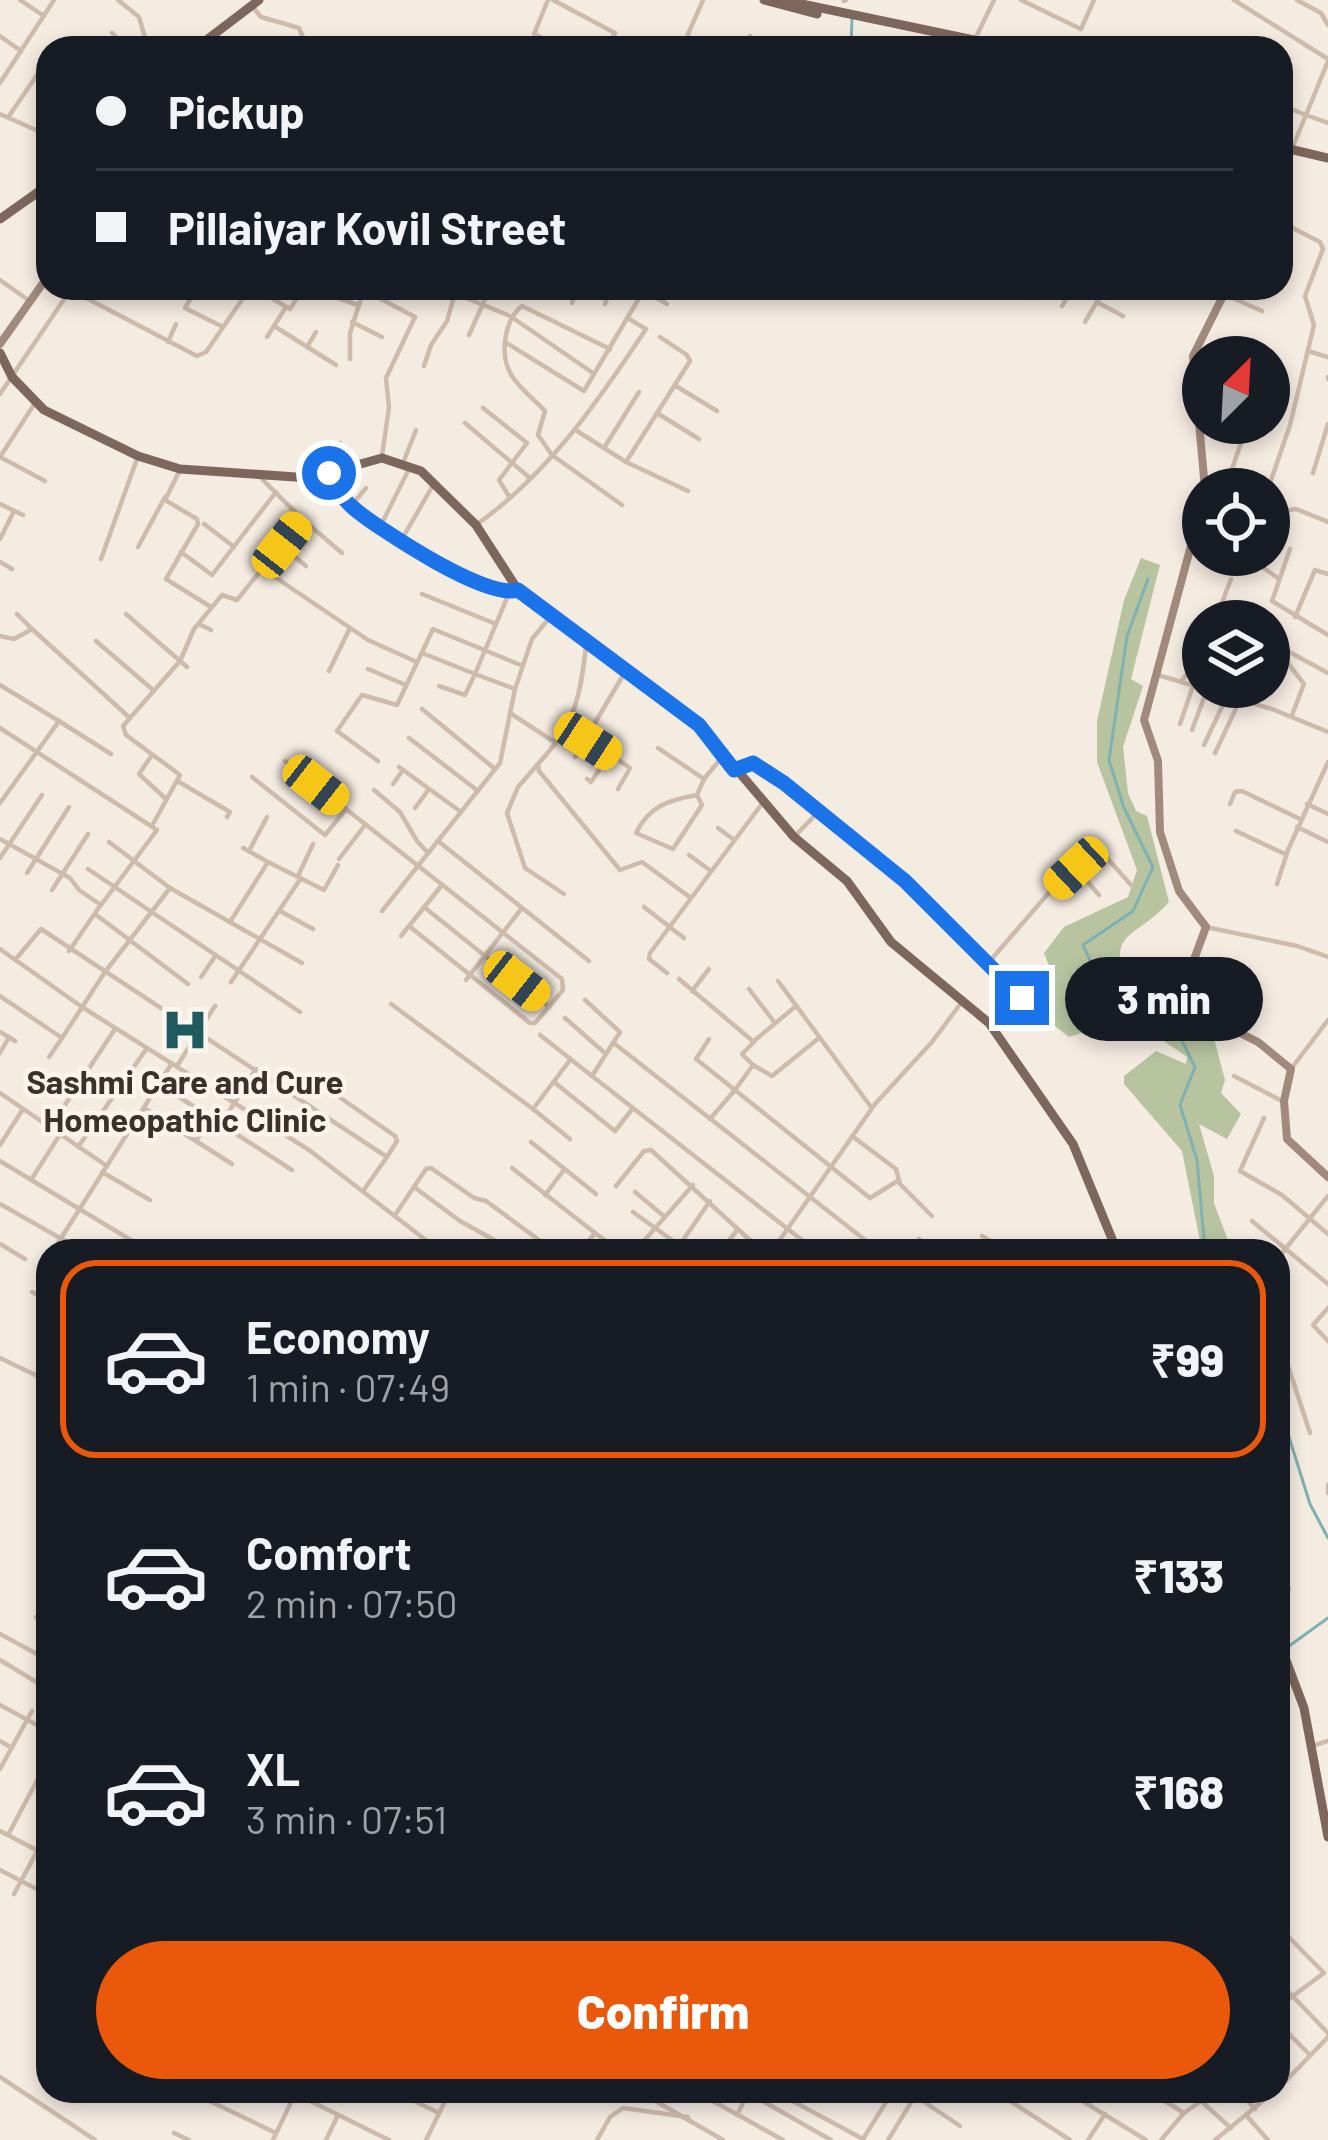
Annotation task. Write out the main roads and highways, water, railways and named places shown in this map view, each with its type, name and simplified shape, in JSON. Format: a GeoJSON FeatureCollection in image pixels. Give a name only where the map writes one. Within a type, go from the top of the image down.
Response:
{"type":"FeatureCollection","features":[{"type":"Feature","properties":{"kind":"main road"},"geometry":{"type":"LineString","coordinates":[[212,36],[268,0]]}},
{"type":"Feature","properties":{"kind":"main road"},"geometry":{"type":"LineString","coordinates":[[764,0],[842,8]]}},
{"type":"Feature","properties":{"kind":"main road"},"geometry":{"type":"LineString","coordinates":[[783,0],[842,8],[865,20],[948,36]]}},
{"type":"Feature","properties":{"kind":"main road"},"geometry":{"type":"LineString","coordinates":[[220,36],[255,5]]}},
{"type":"Feature","properties":{"kind":"main road"},"geometry":{"type":"LineString","coordinates":[[1293,154],[1328,161]]}},
{"type":"Feature","properties":{"kind":"main road"},"geometry":{"type":"LineString","coordinates":[[0,218],[36,193]]}},
{"type":"Feature","properties":{"kind":"main road"},"geometry":{"type":"LineString","coordinates":[[0,348],[12,377],[35,403],[138,456],[181,469],[310,478],[382,458],[407,465],[434,483],[476,525],[513,591],[552,614],[699,725],[794,837],[836,869],[891,942],[994,1029],[1073,1144],[1113,1239]]}},
{"type":"Feature","properties":{"kind":"main road"},"geometry":{"type":"LineString","coordinates":[[1290,1671],[1304,1708],[1328,1837]]}},
{"type":"Feature","properties":{"kind":"waterway"},"geometry":{"type":"LineString","coordinates":[[851,36],[852,19]]}},
{"type":"Feature","properties":{"kind":"waterway"},"geometry":{"type":"LineString","coordinates":[[1148,579],[1127,636],[1109,760],[1124,808],[1153,867],[1133,911],[1083,945],[1097,976],[1120,1001],[1178,1033],[1195,1067],[1180,1105],[1197,1160],[1204,1239]]}},
{"type":"Feature","properties":{"kind":"waterway"},"geometry":{"type":"LineString","coordinates":[[1290,1440],[1310,1504],[1328,1538]]}},
{"type":"Feature","properties":{"kind":"waterway"},"geometry":{"type":"LineString","coordinates":[[1290,1645],[1328,1618]]}},
{"type":"Feature","properties":{"kind":"place","name":"Sashmi Care and Cure Homeopathic Clinic"},"geometry":{"type":"Point","coordinates":[185,1030]}}]}
